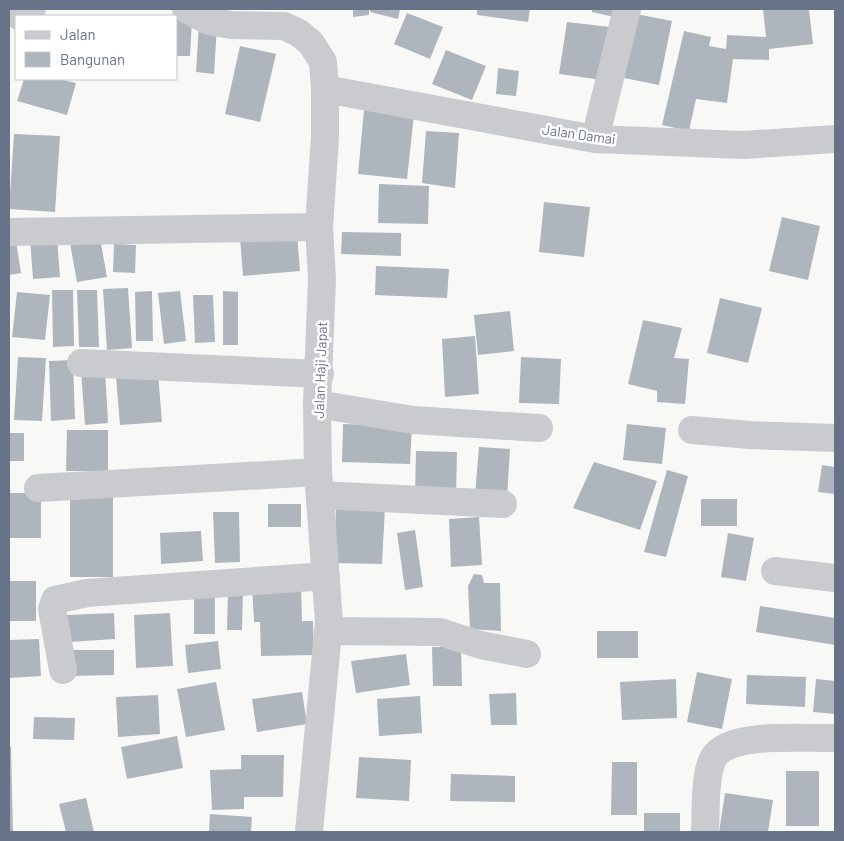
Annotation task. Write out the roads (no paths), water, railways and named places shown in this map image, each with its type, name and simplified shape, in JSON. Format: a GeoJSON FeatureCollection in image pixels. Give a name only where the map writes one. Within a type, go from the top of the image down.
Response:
{"type":"FeatureCollection","features":[{"type":"Feature","properties":{"kind":"street","name":"Jalan Haji Japat"},"geometry":{"type":"LineString","coordinates":[[186,9],[209,21],[231,25],[284,26],[299,32],[311,43],[323,62],[325,137],[319,227],[322,279],[320,374],[317,404],[319,484],[328,632],[309,832]]}},
{"type":"Feature","properties":{"kind":"street"},"geometry":{"type":"LineString","coordinates":[[595,139],[627,9]]}},
{"type":"Feature","properties":{"kind":"street","name":"Jalan Damai"},"geometry":{"type":"LineString","coordinates":[[325,89],[595,139],[743,145],[835,139]]}},
{"type":"Feature","properties":{"kind":"street"},"geometry":{"type":"LineString","coordinates":[[9,232],[319,227]]}},
{"type":"Feature","properties":{"kind":"street"},"geometry":{"type":"LineString","coordinates":[[81,364],[320,374]]}},
{"type":"Feature","properties":{"kind":"street"},"geometry":{"type":"LineString","coordinates":[[317,404],[414,420],[539,428]]}},
{"type":"Feature","properties":{"kind":"street"},"geometry":{"type":"LineString","coordinates":[[692,430],[750,435],[835,438]]}},
{"type":"Feature","properties":{"kind":"street"},"geometry":{"type":"LineString","coordinates":[[38,488],[319,484],[503,504]]}},
{"type":"Feature","properties":{"kind":"street"},"geometry":{"type":"LineString","coordinates":[[774,571],[835,578]]}},
{"type":"Feature","properties":{"kind":"street"},"geometry":{"type":"LineString","coordinates":[[63,670],[52,609],[55,600],[87,593],[326,576]]}},
{"type":"Feature","properties":{"kind":"street"},"geometry":{"type":"LineString","coordinates":[[328,632],[440,632],[481,645],[527,654]]}},
{"type":"Feature","properties":{"kind":"street"},"geometry":{"type":"LineString","coordinates":[[705,832],[709,774],[713,758],[721,748],[732,743],[758,739],[835,738]]}}]}
